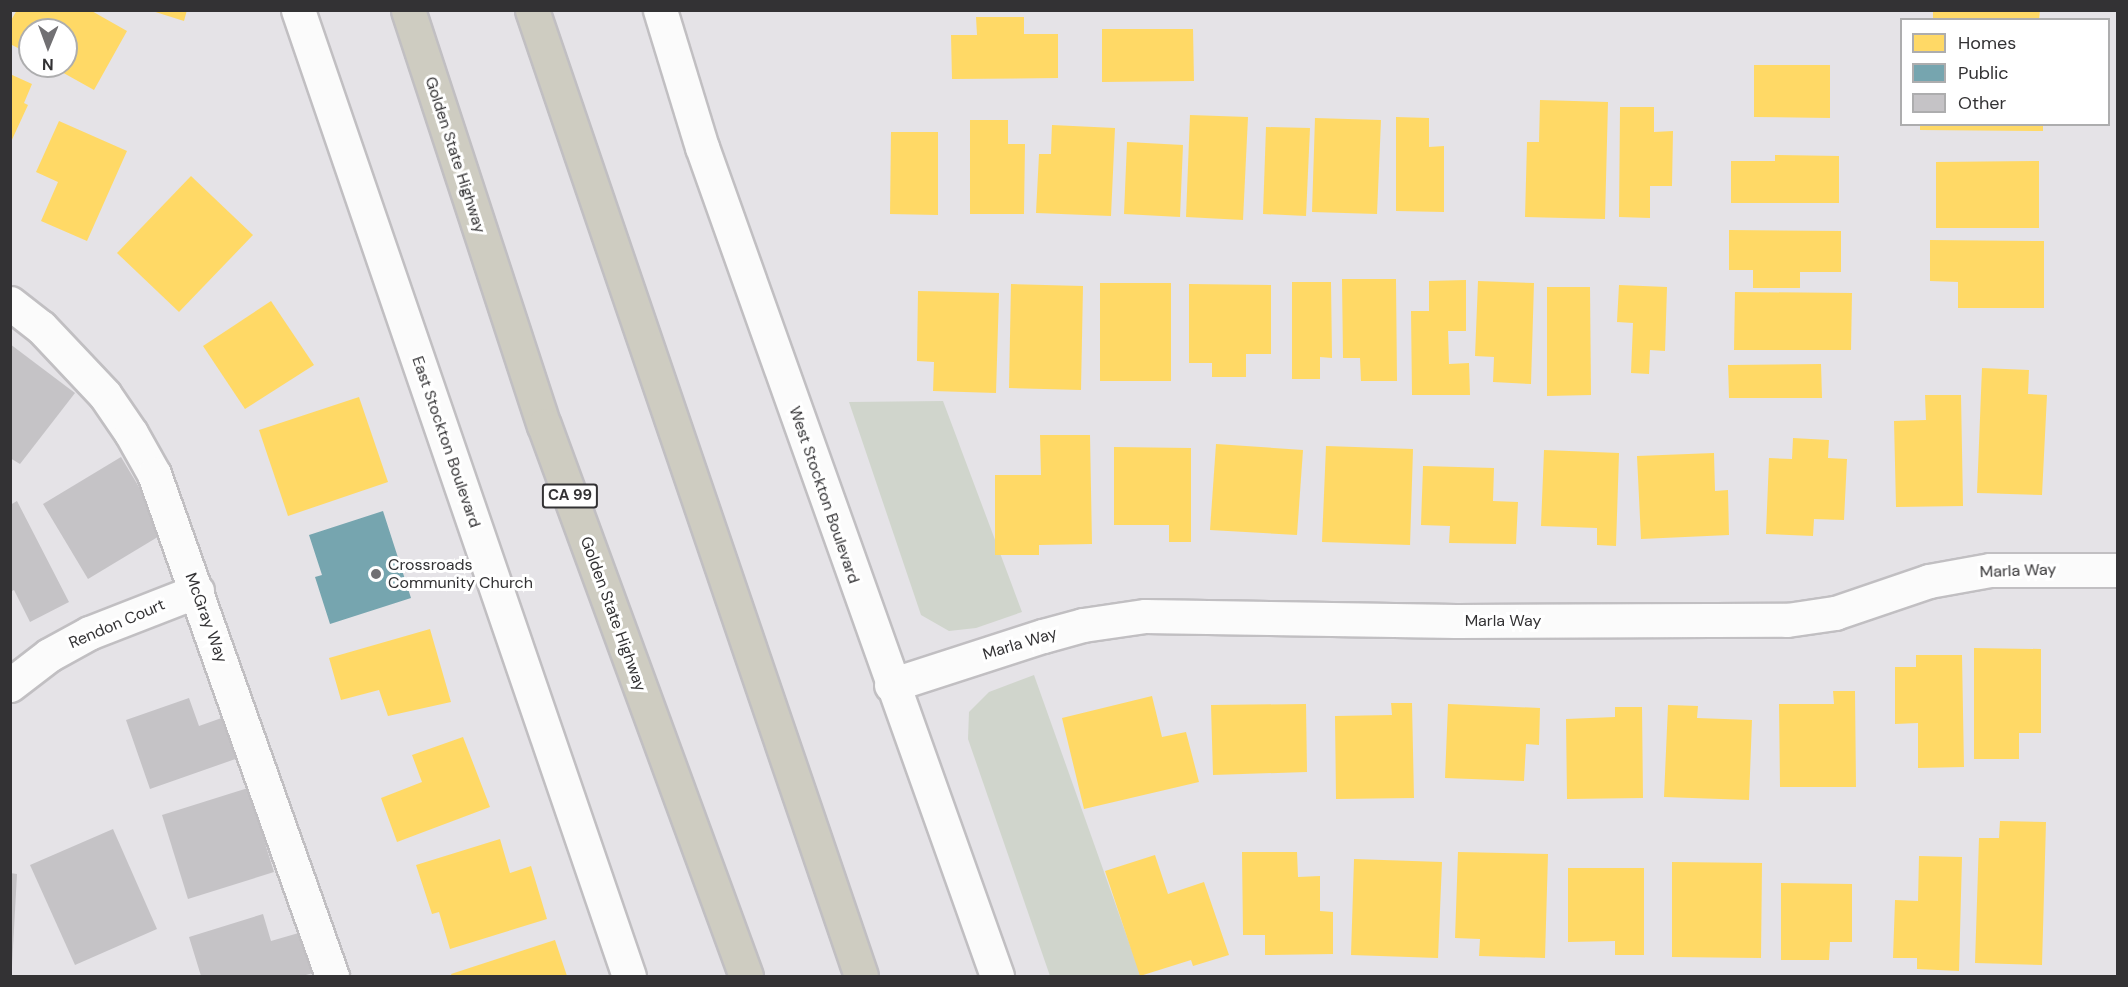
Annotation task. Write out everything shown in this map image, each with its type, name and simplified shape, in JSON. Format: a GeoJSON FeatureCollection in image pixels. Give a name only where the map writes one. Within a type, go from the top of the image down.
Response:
{"type":"FeatureCollection","features":[{"type":"Feature","properties":{"kind":"highway","name":"Golden State Highway"},"geometry":{"type":"LineString","coordinates":[[408,10],[544,425],[746,976]]}},
{"type":"Feature","properties":{"kind":"highway"},"geometry":{"type":"LineString","coordinates":[[532,10],[861,976]]}},
{"type":"Feature","properties":{"kind":"street","name":"East Stockton Boulevard"},"geometry":{"type":"LineString","coordinates":[[298,10],[629,976]]}},
{"type":"Feature","properties":{"kind":"street","name":"West Stockton Boulevard"},"geometry":{"type":"LineString","coordinates":[[660,10],[702,147],[891,685],[997,976]]}},
{"type":"Feature","properties":{"kind":"street","name":"McGray Way"},"geometry":{"type":"LineString","coordinates":[[10,303],[41,327],[74,359],[105,395],[131,433],[154,474],[332,976]]}},
{"type":"Feature","properties":{"kind":"street","name":"Marla Way"},"geometry":{"type":"LineString","coordinates":[[891,685],[1083,625],[1145,616],[1456,621],[1787,620],[1835,613],[1929,581],[1990,570],[2118,570]]}},
{"type":"Feature","properties":{"kind":"street","name":"Rendon Court"},"geometry":{"type":"LineString","coordinates":[[10,685],[49,655],[88,633],[197,591]]}},
{"type":"Feature","properties":{"kind":"shaded area"},"geometry":{"type":"Polygon","coordinates":[[[943,401],[1022,612],[976,628],[949,631],[921,615],[849,402],[943,401]]]}},
{"type":"Feature","properties":{"kind":"shaded area"},"geometry":{"type":"Polygon","coordinates":[[[1034,675],[1141,976],[1050,976],[968,739],[969,712],[989,692],[1034,675]]]}},
{"type":"Feature","properties":{"kind":"building: Homes"},"geometry":{"type":"Polygon","coordinates":[[[17,10],[90,10],[127,31],[94,90],[72,78],[78,78],[78,18],[18,18],[18,48],[10,44],[10,22],[17,10]]]}},
{"type":"Feature","properties":{"kind":"building: Homes"},"geometry":{"type":"Polygon","coordinates":[[[149,10],[187,10],[184,21],[149,10]]]}},
{"type":"Feature","properties":{"kind":"building: Homes"},"geometry":{"type":"Polygon","coordinates":[[[1933,10],[2040,10],[2039,18],[1933,18],[1933,10]]]}},
{"type":"Feature","properties":{"kind":"building: Homes"},"geometry":{"type":"Polygon","coordinates":[[[976,17],[1024,17],[1024,34],[1058,34],[1058,78],[952,79],[951,35],[977,35],[976,17]]]}},
{"type":"Feature","properties":{"kind":"building: Homes"},"geometry":{"type":"Polygon","coordinates":[[[1102,29],[1193,29],[1194,81],[1102,82],[1102,29]]]}},
{"type":"Feature","properties":{"kind":"building: Homes"},"geometry":{"type":"Polygon","coordinates":[[[1754,65],[1830,65],[1830,118],[1754,117],[1754,65]]]}},
{"type":"Feature","properties":{"kind":"building: Homes"},"geometry":{"type":"Polygon","coordinates":[[[10,74],[32,84],[24,103],[28,105],[10,144],[10,74]]]}},
{"type":"Feature","properties":{"kind":"building: Homes"},"geometry":{"type":"Polygon","coordinates":[[[1540,100],[1608,102],[1605,219],[1525,217],[1527,142],[1539,142],[1540,100]]]}},
{"type":"Feature","properties":{"kind":"building: Homes"},"geometry":{"type":"Polygon","coordinates":[[[1620,107],[1654,107],[1654,132],[1673,131],[1672,186],[1650,186],[1650,218],[1619,217],[1620,107]]]}},
{"type":"Feature","properties":{"kind":"building: Homes"},"geometry":{"type":"Polygon","coordinates":[[[1190,115],[1248,117],[1243,220],[1186,217],[1190,115]]]}},
{"type":"Feature","properties":{"kind":"building: Homes"},"geometry":{"type":"Polygon","coordinates":[[[1396,117],[1429,118],[1429,147],[1444,146],[1444,212],[1396,211],[1396,117]]]}},
{"type":"Feature","properties":{"kind":"building: Homes"},"geometry":{"type":"Polygon","coordinates":[[[1315,118],[1381,120],[1377,214],[1312,212],[1315,118]]]}},
{"type":"Feature","properties":{"kind":"building: Homes"},"geometry":{"type":"Polygon","coordinates":[[[970,120],[1008,120],[1008,144],[1025,144],[1024,214],[970,214],[970,120]]]}},
{"type":"Feature","properties":{"kind":"building: Homes"},"geometry":{"type":"Polygon","coordinates":[[[59,121],[127,151],[87,241],[41,221],[58,182],[36,172],[59,121]]]}},
{"type":"Feature","properties":{"kind":"building: Homes"},"geometry":{"type":"Polygon","coordinates":[[[1052,125],[1115,128],[1111,216],[1036,213],[1039,154],[1051,154],[1052,125]]]}},
{"type":"Feature","properties":{"kind":"building: Homes"},"geometry":{"type":"Polygon","coordinates":[[[1920,126],[2043,126],[2043,131],[1920,130],[1920,126]]]}},
{"type":"Feature","properties":{"kind":"building: Homes"},"geometry":{"type":"Polygon","coordinates":[[[1266,127],[1310,128],[1306,216],[1263,214],[1266,127]]]}},
{"type":"Feature","properties":{"kind":"building: Homes"},"geometry":{"type":"Polygon","coordinates":[[[891,132],[938,132],[938,215],[890,214],[891,132]]]}},
{"type":"Feature","properties":{"kind":"building: Homes"},"geometry":{"type":"Polygon","coordinates":[[[1127,142],[1183,145],[1180,217],[1124,214],[1127,142]]]}},
{"type":"Feature","properties":{"kind":"building: Homes"},"geometry":{"type":"Polygon","coordinates":[[[1775,155],[1839,156],[1839,203],[1731,203],[1731,161],[1775,161],[1775,155]]]}},
{"type":"Feature","properties":{"kind":"building: Homes"},"geometry":{"type":"Polygon","coordinates":[[[2039,161],[2039,228],[1936,228],[1936,162],[2039,161]]]}},
{"type":"Feature","properties":{"kind":"building: Homes"},"geometry":{"type":"Polygon","coordinates":[[[191,176],[253,235],[179,312],[117,253],[191,176]]]}},
{"type":"Feature","properties":{"kind":"building: Homes"},"geometry":{"type":"Polygon","coordinates":[[[1729,230],[1841,231],[1841,272],[1800,272],[1800,288],[1753,288],[1753,270],[1729,270],[1729,230]]]}},
{"type":"Feature","properties":{"kind":"building: Homes"},"geometry":{"type":"Polygon","coordinates":[[[1930,240],[2044,241],[2044,308],[1958,308],[1958,282],[1930,281],[1930,240]]]}},
{"type":"Feature","properties":{"kind":"building: Homes"},"geometry":{"type":"Polygon","coordinates":[[[1342,279],[1396,279],[1397,381],[1361,381],[1360,358],[1343,358],[1342,279]]]}},
{"type":"Feature","properties":{"kind":"building: Homes"},"geometry":{"type":"Polygon","coordinates":[[[1466,280],[1466,331],[1448,331],[1449,364],[1469,363],[1470,395],[1412,395],[1411,311],[1429,311],[1429,281],[1466,280]]]}},
{"type":"Feature","properties":{"kind":"building: Homes"},"geometry":{"type":"Polygon","coordinates":[[[1478,281],[1534,283],[1531,384],[1493,382],[1494,357],[1475,356],[1478,281]]]}},
{"type":"Feature","properties":{"kind":"building: Homes"},"geometry":{"type":"Polygon","coordinates":[[[1292,282],[1331,282],[1332,358],[1320,357],[1320,379],[1292,379],[1292,282]]]}},
{"type":"Feature","properties":{"kind":"building: Homes"},"geometry":{"type":"Polygon","coordinates":[[[1100,283],[1171,283],[1171,381],[1100,381],[1100,283]]]}},
{"type":"Feature","properties":{"kind":"building: Homes"},"geometry":{"type":"Polygon","coordinates":[[[1011,284],[1083,286],[1081,390],[1009,388],[1011,284]]]}},
{"type":"Feature","properties":{"kind":"building: Homes"},"geometry":{"type":"Polygon","coordinates":[[[1189,284],[1271,285],[1271,354],[1246,354],[1246,377],[1212,377],[1212,363],[1189,363],[1189,284]]]}},
{"type":"Feature","properties":{"kind":"building: Homes"},"geometry":{"type":"Polygon","coordinates":[[[1619,285],[1667,287],[1665,351],[1650,350],[1649,374],[1631,373],[1633,323],[1617,322],[1619,285]]]}},
{"type":"Feature","properties":{"kind":"building: Homes"},"geometry":{"type":"Polygon","coordinates":[[[1547,287],[1590,287],[1591,395],[1547,396],[1547,287]]]}},
{"type":"Feature","properties":{"kind":"building: Homes"},"geometry":{"type":"Polygon","coordinates":[[[918,291],[999,293],[996,393],[933,391],[934,362],[917,361],[918,291]]]}},
{"type":"Feature","properties":{"kind":"building: Homes"},"geometry":{"type":"Polygon","coordinates":[[[1735,292],[1852,293],[1851,350],[1734,350],[1735,292]]]}},
{"type":"Feature","properties":{"kind":"building: Homes"},"geometry":{"type":"Polygon","coordinates":[[[271,301],[314,365],[245,409],[203,346],[271,301]]]}},
{"type":"Feature","properties":{"kind":"building: Homes"},"geometry":{"type":"Polygon","coordinates":[[[1821,364],[1822,398],[1729,398],[1728,365],[1821,364]]]}},
{"type":"Feature","properties":{"kind":"building: Homes"},"geometry":{"type":"Polygon","coordinates":[[[1982,368],[2029,370],[2028,394],[2047,395],[2042,495],[1977,493],[1982,368]]]}},
{"type":"Feature","properties":{"kind":"building: Homes"},"geometry":{"type":"Polygon","coordinates":[[[1925,395],[1961,395],[1963,506],[1896,507],[1894,421],[1926,420],[1925,395]]]}},
{"type":"Feature","properties":{"kind":"building: Homes"},"geometry":{"type":"Polygon","coordinates":[[[359,397],[388,482],[288,516],[259,430],[359,397]]]}},
{"type":"Feature","properties":{"kind":"building: Homes"},"geometry":{"type":"Polygon","coordinates":[[[1040,435],[1090,435],[1092,544],[1039,545],[1039,555],[995,555],[995,475],[1041,475],[1040,435]]]}},
{"type":"Feature","properties":{"kind":"building: Homes"},"geometry":{"type":"Polygon","coordinates":[[[1793,438],[1829,440],[1828,458],[1847,459],[1844,520],[1814,519],[1813,536],[1766,534],[1769,458],[1792,459],[1793,438]]]}},
{"type":"Feature","properties":{"kind":"building: Homes"},"geometry":{"type":"Polygon","coordinates":[[[1216,444],[1303,450],[1297,535],[1210,530],[1216,444]]]}},
{"type":"Feature","properties":{"kind":"building: Homes"},"geometry":{"type":"Polygon","coordinates":[[[1326,446],[1413,449],[1410,545],[1322,542],[1326,446]]]}},
{"type":"Feature","properties":{"kind":"building: Homes"},"geometry":{"type":"Polygon","coordinates":[[[1114,447],[1191,448],[1191,542],[1169,542],[1169,525],[1114,525],[1114,447]]]}},
{"type":"Feature","properties":{"kind":"building: Homes"},"geometry":{"type":"Polygon","coordinates":[[[1544,450],[1619,453],[1616,546],[1597,545],[1597,528],[1541,526],[1544,450]]]}},
{"type":"Feature","properties":{"kind":"building: Homes"},"geometry":{"type":"Polygon","coordinates":[[[1714,453],[1715,491],[1728,490],[1729,535],[1641,539],[1637,456],[1714,453]]]}},
{"type":"Feature","properties":{"kind":"building: Homes"},"geometry":{"type":"Polygon","coordinates":[[[1423,466],[1494,468],[1493,501],[1518,502],[1516,544],[1449,543],[1450,526],[1421,525],[1423,466]]]}},
{"type":"Feature","properties":{"kind":"building: Homes"},"geometry":{"type":"Polygon","coordinates":[[[430,629],[451,702],[388,716],[379,690],[341,700],[329,658],[430,629]]]}},
{"type":"Feature","properties":{"kind":"building: Homes"},"geometry":{"type":"Polygon","coordinates":[[[1974,648],[2041,649],[2041,733],[2019,733],[2019,759],[1974,759],[1974,648]]]}},
{"type":"Feature","properties":{"kind":"building: Homes"},"geometry":{"type":"Polygon","coordinates":[[[1916,655],[1962,655],[1964,767],[1918,768],[1918,723],[1895,724],[1895,667],[1916,667],[1916,655]]]}},
{"type":"Feature","properties":{"kind":"building: Homes"},"geometry":{"type":"Polygon","coordinates":[[[1833,691],[1855,691],[1856,787],[1780,787],[1779,704],[1834,704],[1833,691]]]}},
{"type":"Feature","properties":{"kind":"building: Homes"},"geometry":{"type":"Polygon","coordinates":[[[1152,696],[1162,737],[1186,732],[1199,782],[1084,809],[1062,718],[1152,696]]]}},
{"type":"Feature","properties":{"kind":"building: Homes"},"geometry":{"type":"Polygon","coordinates":[[[1391,703],[1412,703],[1414,798],[1336,799],[1335,716],[1392,715],[1391,703]]]}},
{"type":"Feature","properties":{"kind":"building: Homes"},"geometry":{"type":"Polygon","coordinates":[[[1306,704],[1307,772],[1213,775],[1211,705],[1306,704]]]}},
{"type":"Feature","properties":{"kind":"building: Homes"},"geometry":{"type":"Polygon","coordinates":[[[1448,704],[1540,708],[1539,745],[1526,744],[1524,781],[1445,778],[1448,704]]]}},
{"type":"Feature","properties":{"kind":"building: Homes"},"geometry":{"type":"Polygon","coordinates":[[[1668,705],[1698,706],[1697,718],[1752,720],[1749,800],[1664,797],[1668,705]]]}},
{"type":"Feature","properties":{"kind":"building: Homes"},"geometry":{"type":"Polygon","coordinates":[[[1615,707],[1642,707],[1643,798],[1567,799],[1566,719],[1615,717],[1615,707]]]}},
{"type":"Feature","properties":{"kind":"building: Homes"},"geometry":{"type":"Polygon","coordinates":[[[463,737],[490,807],[397,842],[381,798],[422,782],[412,755],[463,737]]]}},
{"type":"Feature","properties":{"kind":"building: Homes"},"geometry":{"type":"Polygon","coordinates":[[[2000,821],[2046,822],[2042,965],[1975,963],[1979,838],[1999,838],[2000,821]]]}},
{"type":"Feature","properties":{"kind":"building: Homes"},"geometry":{"type":"Polygon","coordinates":[[[500,839],[510,873],[531,866],[547,919],[450,949],[439,912],[432,914],[416,865],[500,839]]]}},
{"type":"Feature","properties":{"kind":"building: Homes"},"geometry":{"type":"Polygon","coordinates":[[[1242,852],[1297,852],[1298,877],[1320,876],[1320,911],[1333,912],[1333,954],[1265,955],[1265,935],[1243,935],[1242,852]]]}},
{"type":"Feature","properties":{"kind":"building: Homes"},"geometry":{"type":"Polygon","coordinates":[[[1458,852],[1548,854],[1545,958],[1479,956],[1480,939],[1455,938],[1458,852]]]}},
{"type":"Feature","properties":{"kind":"building: Homes"},"geometry":{"type":"Polygon","coordinates":[[[1155,855],[1168,894],[1204,882],[1229,955],[1193,966],[1191,960],[1140,976],[1105,871],[1155,855]]]}},
{"type":"Feature","properties":{"kind":"building: Homes"},"geometry":{"type":"Polygon","coordinates":[[[1919,856],[1962,857],[1959,971],[1917,969],[1917,958],[1893,958],[1895,900],[1918,901],[1919,856]]]}},
{"type":"Feature","properties":{"kind":"building: Homes"},"geometry":{"type":"Polygon","coordinates":[[[1354,859],[1442,862],[1438,958],[1351,955],[1354,859]]]}},
{"type":"Feature","properties":{"kind":"building: Homes"},"geometry":{"type":"Polygon","coordinates":[[[1672,862],[1762,863],[1761,958],[1672,957],[1672,862]]]}},
{"type":"Feature","properties":{"kind":"building: Homes"},"geometry":{"type":"Polygon","coordinates":[[[1568,868],[1644,868],[1644,955],[1615,955],[1615,941],[1568,942],[1568,868]]]}},
{"type":"Feature","properties":{"kind":"building: Homes"},"geometry":{"type":"Polygon","coordinates":[[[1781,883],[1852,884],[1852,942],[1830,942],[1829,960],[1781,960],[1781,883]]]}},
{"type":"Feature","properties":{"kind":"building: Homes"},"geometry":{"type":"Polygon","coordinates":[[[555,940],[567,976],[452,976],[451,974],[555,940]]]}},
{"type":"Feature","properties":{"kind":"building: Public"},"geometry":{"type":"Polygon","coordinates":[[[383,511],[411,598],[330,624],[315,577],[322,575],[309,535],[383,511]]]}},
{"type":"Feature","properties":{"kind":"building: Other"},"geometry":{"type":"Polygon","coordinates":[[[10,344],[75,393],[20,464],[10,458],[10,344]]]}},
{"type":"Feature","properties":{"kind":"building: Other"},"geometry":{"type":"Polygon","coordinates":[[[121,457],[166,532],[88,579],[43,504],[121,457]]]}},
{"type":"Feature","properties":{"kind":"building: Other"},"geometry":{"type":"Polygon","coordinates":[[[17,501],[69,602],[30,622],[14,590],[10,592],[10,505],[17,501]]]}},
{"type":"Feature","properties":{"kind":"building: Other"},"geometry":{"type":"Polygon","coordinates":[[[189,698],[199,726],[230,715],[244,756],[150,789],[126,720],[189,698]]]}},
{"type":"Feature","properties":{"kind":"building: Other"},"geometry":{"type":"Polygon","coordinates":[[[248,788],[274,872],[188,899],[162,815],[248,788]]]}},
{"type":"Feature","properties":{"kind":"building: Other"},"geometry":{"type":"Polygon","coordinates":[[[113,829],[157,929],[75,965],[30,865],[113,829]]]}},
{"type":"Feature","properties":{"kind":"building: Other"},"geometry":{"type":"Polygon","coordinates":[[[10,873],[17,874],[12,966],[10,966],[10,873]]]}},
{"type":"Feature","properties":{"kind":"building: Other"},"geometry":{"type":"Polygon","coordinates":[[[263,914],[271,941],[309,930],[321,971],[302,976],[201,976],[189,937],[263,914]]]}},
{"type":"Feature","properties":{"kind":"place","name":"Crossroads Community Church"},"geometry":{"type":"Point","coordinates":[376,574]}}]}
